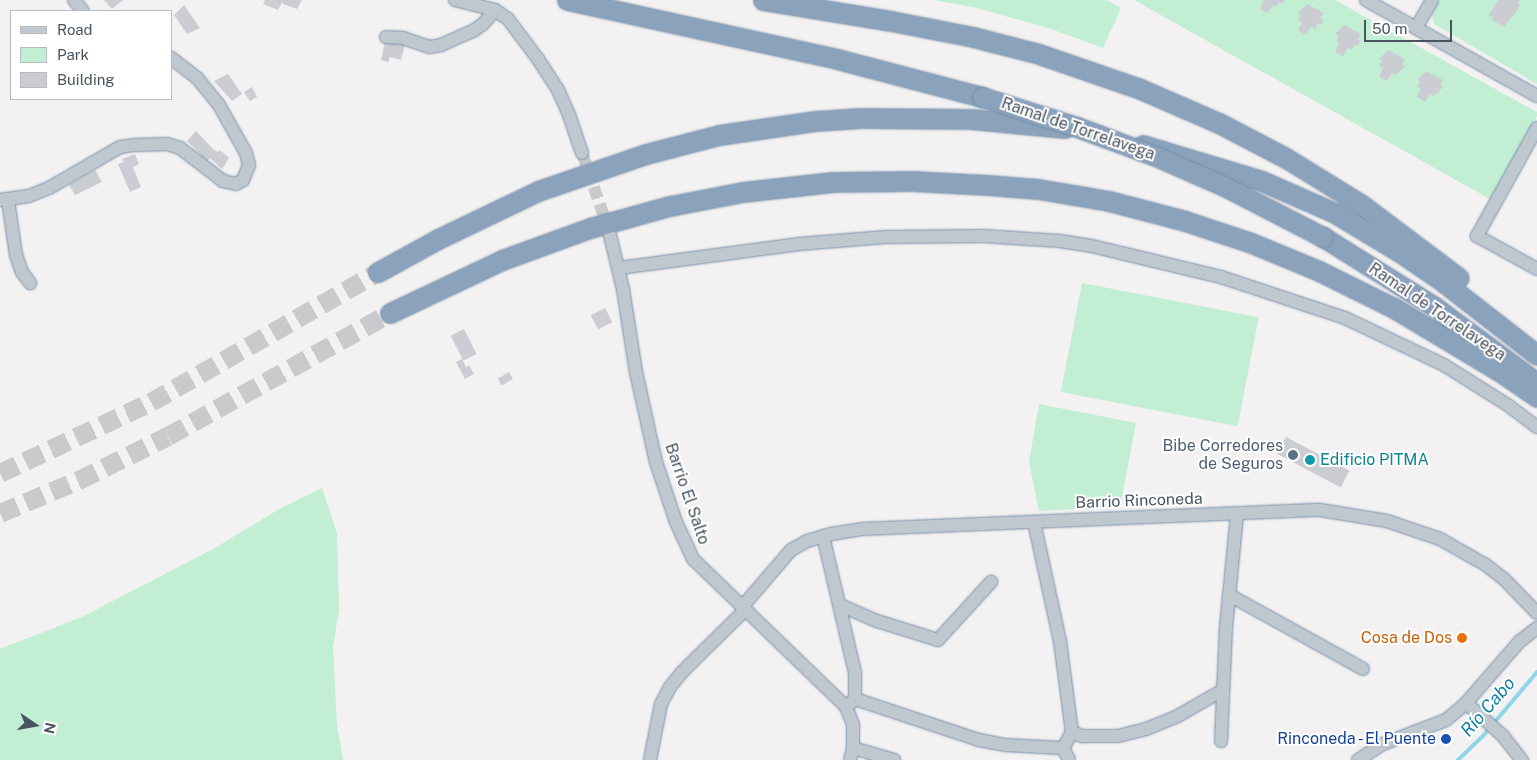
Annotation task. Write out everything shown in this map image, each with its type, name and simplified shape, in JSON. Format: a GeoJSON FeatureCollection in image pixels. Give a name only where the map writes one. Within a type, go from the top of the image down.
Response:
{"type":"FeatureCollection","features":[{"type":"Feature","properties":{"kind":"highway","name":"Ramal de Torrelavega"},"geometry":{"type":"LineString","coordinates":[[567,0],[837,59],[982,97],[1077,127],[1158,157],[1226,187],[1323,237],[1435,307],[1537,383]]}},
{"type":"Feature","properties":{"kind":"highway","name":"Ramal de Torrelavega"},"geometry":{"type":"LineString","coordinates":[[763,0],[935,29],[1007,46],[1103,75],[1181,106],[1254,140],[1362,205],[1426,251],[1537,343]]}},
{"type":"Feature","properties":{"kind":"highway"},"geometry":{"type":"LineString","coordinates":[[378,272],[446,235],[538,191],[598,169],[682,144],[760,128],[815,121],[922,117],[971,119],[1058,127],[1128,141],[1220,166],[1289,191],[1350,221],[1401,252],[1442,280],[1537,355]]}},
{"type":"Feature","properties":{"kind":"highway"},"geometry":{"type":"LineString","coordinates":[[390,313],[449,284],[544,244],[634,216],[706,198],[832,182],[922,181],[988,185],[1038,189],[1109,201],[1185,221],[1249,242],[1319,271],[1394,308],[1474,356],[1537,397]]}},
{"type":"Feature","properties":{"kind":"street"},"geometry":{"type":"LineString","coordinates":[[74,0],[82,10]]}},
{"type":"Feature","properties":{"kind":"street"},"geometry":{"type":"LineString","coordinates":[[455,0],[495,10],[508,19],[548,73],[566,109],[582,153]]}},
{"type":"Feature","properties":{"kind":"street"},"geometry":{"type":"LineString","coordinates":[[1366,0],[1537,96]]}},
{"type":"Feature","properties":{"kind":"street"},"geometry":{"type":"LineString","coordinates":[[1416,28],[1432,0]]}},
{"type":"Feature","properties":{"kind":"street"},"geometry":{"type":"LineString","coordinates":[[386,37],[403,38],[429,46],[441,45],[473,32],[484,24],[495,10]]}},
{"type":"Feature","properties":{"kind":"street"},"geometry":{"type":"LineString","coordinates":[[30,283],[22,272],[16,255],[4,200],[29,196],[49,188],[120,147],[135,145],[167,144],[180,148],[223,181],[236,184],[243,180],[249,164],[246,153],[219,105],[198,78],[172,59]]}},
{"type":"Feature","properties":{"kind":"street"},"geometry":{"type":"LineString","coordinates":[[1537,128],[1477,236],[1537,269]]}},
{"type":"Feature","properties":{"kind":"street","name":"Barrio El Salto"},"geometry":{"type":"LineString","coordinates":[[610,236],[619,268],[636,372],[656,462],[676,522],[693,559],[743,608],[850,703],[853,724],[852,754]]}},
{"type":"Feature","properties":{"kind":"street"},"geometry":{"type":"LineString","coordinates":[[619,268],[799,244],[886,237],[983,236],[1060,241],[1096,247],[1221,277],[1345,318],[1444,365],[1509,406],[1537,428]]}},
{"type":"Feature","properties":{"kind":"street","name":"Barrio Rinconeda"},"geometry":{"type":"LineString","coordinates":[[650,760],[661,704],[670,687],[743,608],[791,550],[823,536],[862,529],[1320,510],[1360,515],[1440,539],[1486,564],[1504,579],[1537,613]]}},
{"type":"Feature","properties":{"kind":"street"},"geometry":{"type":"LineString","coordinates":[[1221,741],[1229,595],[1237,514]]}},
{"type":"Feature","properties":{"kind":"street"},"geometry":{"type":"LineString","coordinates":[[1034,522],[1060,641],[1072,732],[1063,748]]}},
{"type":"Feature","properties":{"kind":"street"},"geometry":{"type":"LineString","coordinates":[[823,536],[855,672],[850,703],[979,740],[1004,745],[1063,748]]}},
{"type":"Feature","properties":{"kind":"street"},"geometry":{"type":"LineString","coordinates":[[840,605],[877,621],[938,640],[991,582]]}},
{"type":"Feature","properties":{"kind":"street"},"geometry":{"type":"LineString","coordinates":[[1229,595],[1363,669]]}},
{"type":"Feature","properties":{"kind":"street"},"geometry":{"type":"LineString","coordinates":[[1358,760],[1383,744],[1446,720],[1466,703],[1501,660],[1537,628]]}},
{"type":"Feature","properties":{"kind":"street"},"geometry":{"type":"LineString","coordinates":[[1072,732],[1082,736],[1118,736],[1146,729],[1176,717],[1223,690]]}},
{"type":"Feature","properties":{"kind":"street"},"geometry":{"type":"LineString","coordinates":[[1466,703],[1503,736],[1522,760]]}},
{"type":"Feature","properties":{"kind":"street"},"geometry":{"type":"LineString","coordinates":[[1063,748],[1069,760]]}},
{"type":"Feature","properties":{"kind":"street"},"geometry":{"type":"LineString","coordinates":[[852,754],[894,760]]}},
{"type":"Feature","properties":{"kind":"green space"},"geometry":{"type":"Polygon","coordinates":[[[933,0],[1107,0],[1121,8],[1103,48],[1051,29],[977,8],[933,0]]]}},
{"type":"Feature","properties":{"kind":"green space"},"geometry":{"type":"Polygon","coordinates":[[[1134,0],[1335,0],[1537,112],[1537,116],[1490,199],[1134,0]]]}},
{"type":"Feature","properties":{"kind":"green space"},"geometry":{"type":"Polygon","coordinates":[[[1439,0],[1537,0],[1537,84],[1434,24],[1432,14],[1439,0]]]}},
{"type":"Feature","properties":{"kind":"green space"},"geometry":{"type":"Polygon","coordinates":[[[1082,283],[1259,317],[1238,426],[1061,392],[1082,283]]]}},
{"type":"Feature","properties":{"kind":"green space"},"geometry":{"type":"Polygon","coordinates":[[[1039,404],[1136,423],[1120,507],[1039,511],[1029,462],[1039,404]]]}},
{"type":"Feature","properties":{"kind":"green space"},"geometry":{"type":"Polygon","coordinates":[[[322,488],[337,533],[339,610],[333,647],[337,724],[343,760],[0,760],[0,649],[82,617],[215,548],[281,508],[322,488]]]}},
{"type":"Feature","properties":{"kind":"building"},"geometry":{"type":"Polygon","coordinates":[[[104,0],[123,0],[112,9],[104,0]]]}},
{"type":"Feature","properties":{"kind":"building"},"geometry":{"type":"Polygon","coordinates":[[[265,0],[302,0],[297,9],[282,2],[278,10],[263,4],[265,0]]]}},
{"type":"Feature","properties":{"kind":"building"},"geometry":{"type":"Polygon","coordinates":[[[1264,0],[1285,0],[1282,4],[1279,2],[1276,7],[1273,5],[1267,13],[1260,9],[1264,0]]]}},
{"type":"Feature","properties":{"kind":"building"},"geometry":{"type":"Polygon","coordinates":[[[1499,0],[1520,0],[1518,3],[1520,5],[1516,12],[1504,27],[1492,20],[1493,17],[1488,15],[1499,0]]]}},
{"type":"Feature","properties":{"kind":"building"},"geometry":{"type":"Polygon","coordinates":[[[1307,4],[1324,13],[1320,18],[1324,20],[1321,25],[1318,23],[1315,29],[1311,27],[1306,35],[1298,30],[1302,22],[1298,20],[1301,14],[1298,13],[1307,4]]]}},
{"type":"Feature","properties":{"kind":"building"},"geometry":{"type":"Polygon","coordinates":[[[184,5],[200,28],[187,34],[174,15],[184,5]]]}},
{"type":"Feature","properties":{"kind":"building"},"geometry":{"type":"Polygon","coordinates":[[[1344,25],[1361,34],[1358,39],[1361,41],[1352,50],[1348,48],[1343,56],[1335,52],[1339,43],[1336,41],[1339,36],[1335,34],[1344,25]]]}},
{"type":"Feature","properties":{"kind":"building"},"geometry":{"type":"Polygon","coordinates":[[[385,41],[400,45],[400,43],[405,44],[401,60],[390,57],[388,62],[381,60],[385,41]]]}},
{"type":"Feature","properties":{"kind":"building"},"geometry":{"type":"Polygon","coordinates":[[[1388,50],[1405,59],[1402,64],[1405,66],[1396,75],[1392,73],[1387,81],[1379,77],[1383,68],[1379,66],[1382,60],[1379,59],[1388,50]]]}},
{"type":"Feature","properties":{"kind":"building"},"geometry":{"type":"Polygon","coordinates":[[[1426,71],[1443,80],[1440,85],[1443,87],[1434,96],[1430,94],[1425,102],[1417,97],[1421,88],[1417,87],[1420,81],[1417,80],[1426,71]]]}},
{"type":"Feature","properties":{"kind":"building"},"geometry":{"type":"Polygon","coordinates":[[[228,74],[242,94],[232,101],[214,81],[228,74]]]}},
{"type":"Feature","properties":{"kind":"building"},"geometry":{"type":"Polygon","coordinates":[[[252,87],[257,97],[250,101],[244,92],[252,87]]]}},
{"type":"Feature","properties":{"kind":"building"},"geometry":{"type":"Polygon","coordinates":[[[196,131],[214,150],[218,152],[220,150],[229,158],[222,169],[210,158],[207,161],[187,141],[196,131]]]}},
{"type":"Feature","properties":{"kind":"building"},"geometry":{"type":"Polygon","coordinates":[[[135,154],[139,164],[133,167],[141,187],[130,192],[118,164],[124,162],[122,159],[135,154]]]}},
{"type":"Feature","properties":{"kind":"building"},"geometry":{"type":"Polygon","coordinates":[[[95,170],[102,182],[75,195],[69,185],[95,170]]]}},
{"type":"Feature","properties":{"kind":"building"},"geometry":{"type":"Polygon","coordinates":[[[605,308],[612,322],[598,330],[591,315],[605,308]]]}},
{"type":"Feature","properties":{"kind":"building"},"geometry":{"type":"Polygon","coordinates":[[[464,329],[477,354],[463,361],[451,336],[464,329]]]}},
{"type":"Feature","properties":{"kind":"building"},"geometry":{"type":"Polygon","coordinates":[[[462,359],[466,367],[469,365],[474,374],[465,379],[456,362],[462,359]]]}},
{"type":"Feature","properties":{"kind":"building"},"geometry":{"type":"Polygon","coordinates":[[[509,372],[513,379],[502,385],[498,378],[509,372]]]}},
{"type":"Feature","properties":{"kind":"building","name":"Edificio PITMA"},"geometry":{"type":"Polygon","coordinates":[[[1286,437],[1350,471],[1341,488],[1277,454],[1286,437]]]}},
{"type":"Feature","properties":{"kind":"waterway","name":"Río Cabo"},"geometry":{"type":"LineString","coordinates":[[1458,760],[1483,736],[1537,672]]}},
{"type":"Feature","properties":{"kind":"tunnel"},"geometry":{"type":"LineString","coordinates":[[582,153],[609,231]]}},
{"type":"Feature","properties":{"kind":"tunnel"},"geometry":{"type":"LineString","coordinates":[[0,473],[151,402],[378,272]]}},
{"type":"Feature","properties":{"kind":"tunnel"},"geometry":{"type":"LineString","coordinates":[[0,513],[79,480],[168,436],[390,313]]}},
{"type":"Feature","properties":{"kind":"place","name":"Bibe Corredores de Seguros"},"geometry":{"type":"Point","coordinates":[1293,455]}},
{"type":"Feature","properties":{"kind":"place","name":"Edificio PITMA"},"geometry":{"type":"Point","coordinates":[1310,460]}},
{"type":"Feature","properties":{"kind":"place","name":"Cosa de Dos"},"geometry":{"type":"Point","coordinates":[1462,638]}},
{"type":"Feature","properties":{"kind":"place","name":"Rinconeda - El Puente"},"geometry":{"type":"Point","coordinates":[1446,739]}}]}
